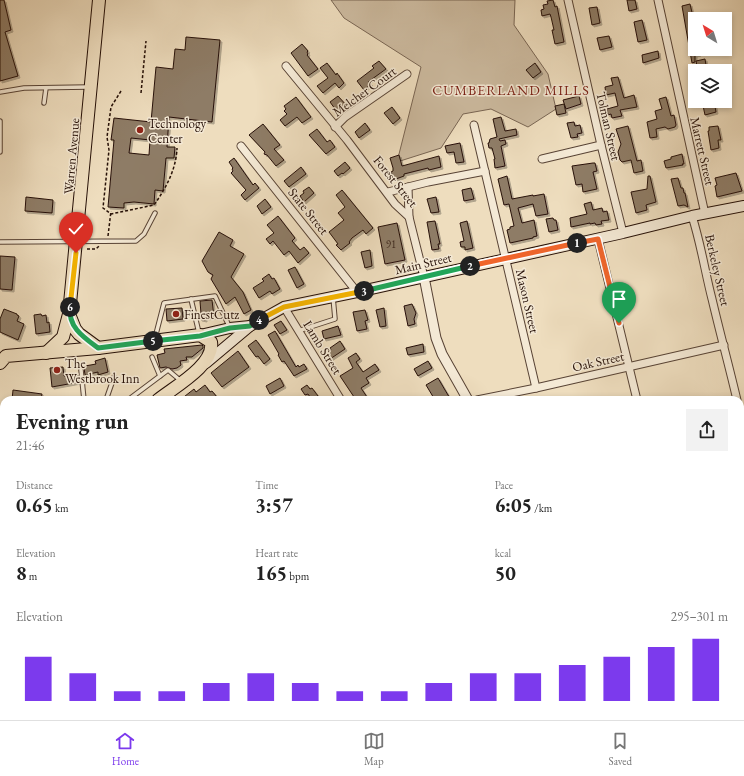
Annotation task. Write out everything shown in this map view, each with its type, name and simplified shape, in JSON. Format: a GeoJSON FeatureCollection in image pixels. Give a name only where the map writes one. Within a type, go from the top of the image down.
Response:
{"type":"FeatureCollection","features":[{"type":"Feature","properties":{"kind":"main road","name":"Warren Avenue"},"geometry":{"type":"LineString","coordinates":[[46,353],[62,337],[69,314],[82,245],[91,87],[99,0]]}},
{"type":"Feature","properties":{"kind":"main road","name":"Main Street"},"geometry":{"type":"LineString","coordinates":[[163,396],[202,367],[250,326],[284,307],[598,239],[692,216],[744,206]]}},
{"type":"Feature","properties":{"kind":"main road"},"geometry":{"type":"LineString","coordinates":[[69,314],[75,329],[79,334],[98,348]]}},
{"type":"Feature","properties":{"kind":"main road"},"geometry":{"type":"LineString","coordinates":[[2,358],[200,336],[230,328],[250,326]]}},
{"type":"Feature","properties":{"kind":"main road"},"geometry":{"type":"LineString","coordinates":[[200,336],[211,342],[212,348],[202,367]]}},
{"type":"Feature","properties":{"kind":"street","name":"Tolman Street"},"geometry":{"type":"LineString","coordinates":[[568,0],[623,233]]}},
{"type":"Feature","properties":{"kind":"street","name":"Marrett Street"},"geometry":{"type":"LineString","coordinates":[[658,0],[705,214]]}},
{"type":"Feature","properties":{"kind":"street","name":"Forest Street"},"geometry":{"type":"LineString","coordinates":[[286,66],[388,192],[395,204],[409,217],[424,277],[436,338],[442,354],[466,396]]}},
{"type":"Feature","properties":{"kind":"street","name":"Melcher Court"},"geometry":{"type":"LineString","coordinates":[[335,127],[345,117],[407,74]]}},
{"type":"Feature","properties":{"kind":"street","name":"Mason Street"},"geometry":{"type":"LineString","coordinates":[[474,125],[536,388]]}},
{"type":"Feature","properties":{"kind":"street"},"geometry":{"type":"LineString","coordinates":[[542,159],[601,145]]}},
{"type":"Feature","properties":{"kind":"street","name":"State Street"},"geometry":{"type":"LineString","coordinates":[[241,146],[357,292]]}},
{"type":"Feature","properties":{"kind":"street"},"geometry":{"type":"LineString","coordinates":[[388,192],[485,171]]}},
{"type":"Feature","properties":{"kind":"street"},"geometry":{"type":"LineString","coordinates":[[408,187],[409,217]]}},
{"type":"Feature","properties":{"kind":"street","name":"Berkeley Street"},"geometry":{"type":"LineString","coordinates":[[692,216],[736,396]]}},
{"type":"Feature","properties":{"kind":"street"},"geometry":{"type":"LineString","coordinates":[[598,239],[636,396]]}},
{"type":"Feature","properties":{"kind":"street","name":"Lamb Street"},"geometry":{"type":"LineString","coordinates":[[284,307],[339,396]]}},
{"type":"Feature","properties":{"kind":"street","name":"Oak Street"},"geometry":{"type":"LineString","coordinates":[[497,396],[724,345]]}},
{"type":"Feature","properties":{"kind":"lane"},"geometry":{"type":"LineString","coordinates":[[0,92],[24,88],[91,87]]}},
{"type":"Feature","properties":{"kind":"lane"},"geometry":{"type":"LineString","coordinates":[[44,103],[46,88]]}},
{"type":"Feature","properties":{"kind":"lane"},"geometry":{"type":"LineString","coordinates":[[0,121],[0,152]]}},
{"type":"Feature","properties":{"kind":"lane"},"geometry":{"type":"LineString","coordinates":[[0,242],[82,245],[102,242],[136,241],[144,234],[154,213]]}},
{"type":"Feature","properties":{"kind":"lane"},"geometry":{"type":"LineString","coordinates":[[154,341],[164,303],[215,296],[230,328]]}},
{"type":"Feature","properties":{"kind":"lane"},"geometry":{"type":"LineString","coordinates":[[298,331],[335,319],[333,296]]}},
{"type":"Feature","properties":{"kind":"lane"},"geometry":{"type":"LineString","coordinates":[[191,299],[200,336]]}},
{"type":"Feature","properties":{"kind":"lane"},"geometry":{"type":"LineString","coordinates":[[152,357],[160,376]]}},
{"type":"Feature","properties":{"kind":"lane"},"geometry":{"type":"LineString","coordinates":[[81,370],[84,396]]}},
{"type":"Feature","properties":{"kind":"lane"},"geometry":{"type":"LineString","coordinates":[[133,396],[168,370],[182,382]]}},
{"type":"Feature","properties":{"kind":"lane"},"geometry":{"type":"LineString","coordinates":[[107,396],[114,377]]}},
{"type":"Feature","properties":{"kind":"path"},"geometry":{"type":"LineString","coordinates":[[141,93],[146,41]]}},
{"type":"Feature","properties":{"kind":"path"},"geometry":{"type":"LineString","coordinates":[[121,91],[111,107],[107,137],[109,150],[103,208],[111,212],[154,205],[166,188],[176,160],[177,148]]}},
{"type":"Feature","properties":{"kind":"path"},"geometry":{"type":"LineString","coordinates":[[82,245],[96,249],[109,235],[111,212]]}},
{"type":"Feature","properties":{"kind":"shaded area"},"geometry":{"type":"Polygon","coordinates":[[[331,0],[515,0],[514,25],[548,74],[556,109],[528,127],[491,109],[463,114],[441,148],[397,162],[421,67],[344,18],[331,0]]]}},
{"type":"Feature","properties":{"kind":"building"},"geometry":{"type":"Polygon","coordinates":[[[0,0],[4,0],[11,30],[5,32],[18,76],[0,81],[0,0]]]}},
{"type":"Feature","properties":{"kind":"building"},"geometry":{"type":"Polygon","coordinates":[[[553,0],[555,7],[557,6],[564,42],[555,44],[552,30],[554,30],[550,14],[542,16],[541,10],[544,9],[543,5],[548,4],[547,1],[553,0]]]}},
{"type":"Feature","properties":{"kind":"building"},"geometry":{"type":"Polygon","coordinates":[[[627,0],[635,0],[637,9],[629,11],[627,0]]]}},
{"type":"Feature","properties":{"kind":"building"},"geometry":{"type":"Polygon","coordinates":[[[690,4],[692,12],[688,12],[688,40],[682,6],[690,4]]]}},
{"type":"Feature","properties":{"kind":"building"},"geometry":{"type":"Polygon","coordinates":[[[597,7],[600,23],[592,25],[589,8],[597,7]]]}},
{"type":"Feature","properties":{"kind":"building"},"geometry":{"type":"Polygon","coordinates":[[[642,20],[647,40],[638,42],[634,22],[642,20]]]}},
{"type":"Feature","properties":{"kind":"building"},"geometry":{"type":"Polygon","coordinates":[[[609,36],[612,47],[600,50],[597,38],[609,36]]]}},
{"type":"Feature","properties":{"kind":"building","name":"Technology Center"},"geometry":{"type":"Polygon","coordinates":[[[186,37],[220,40],[212,122],[169,117],[167,147],[175,147],[174,158],[166,158],[163,191],[155,190],[154,204],[134,202],[124,203],[124,208],[108,207],[114,140],[111,140],[114,118],[151,122],[156,67],[173,69],[175,49],[185,50],[186,37]],[[131,138],[129,153],[149,155],[150,140],[131,138]]]}},
{"type":"Feature","properties":{"kind":"building"},"geometry":{"type":"Polygon","coordinates":[[[302,44],[308,51],[307,55],[318,69],[308,76],[291,53],[302,44]]]}},
{"type":"Feature","properties":{"kind":"building"},"geometry":{"type":"Polygon","coordinates":[[[658,51],[659,58],[643,63],[642,55],[658,51]]]}},
{"type":"Feature","properties":{"kind":"building"},"geometry":{"type":"Polygon","coordinates":[[[691,56],[695,56],[695,62],[692,63],[691,56]]]}},
{"type":"Feature","properties":{"kind":"building"},"geometry":{"type":"Polygon","coordinates":[[[705,59],[706,64],[697,64],[696,61],[705,59]]]}},
{"type":"Feature","properties":{"kind":"building"},"geometry":{"type":"Polygon","coordinates":[[[379,61],[386,69],[368,82],[371,84],[364,90],[357,81],[374,68],[372,66],[379,61]]]}},
{"type":"Feature","properties":{"kind":"building"},"geometry":{"type":"Polygon","coordinates":[[[327,63],[344,83],[339,88],[335,83],[323,93],[317,86],[328,78],[320,68],[327,63]]]}},
{"type":"Feature","properties":{"kind":"building"},"geometry":{"type":"Polygon","coordinates":[[[535,63],[541,72],[533,78],[526,70],[535,63]]]}},
{"type":"Feature","properties":{"kind":"building"},"geometry":{"type":"Polygon","coordinates":[[[618,77],[624,98],[634,95],[637,107],[620,110],[622,116],[612,118],[611,114],[608,115],[607,109],[618,106],[615,93],[606,95],[605,87],[613,85],[611,78],[618,77]]]}},
{"type":"Feature","properties":{"kind":"building"},"geometry":{"type":"Polygon","coordinates":[[[338,96],[347,106],[338,113],[330,102],[338,96]]]}},
{"type":"Feature","properties":{"kind":"building"},"geometry":{"type":"Polygon","coordinates":[[[579,96],[581,104],[566,109],[563,100],[579,96]]]}},
{"type":"Feature","properties":{"kind":"building"},"geometry":{"type":"Polygon","coordinates":[[[296,97],[311,117],[302,123],[297,117],[285,126],[280,120],[287,114],[284,111],[286,109],[284,106],[296,97]]]}},
{"type":"Feature","properties":{"kind":"building"},"geometry":{"type":"Polygon","coordinates":[[[666,97],[671,116],[674,115],[676,125],[675,127],[668,129],[665,127],[656,129],[657,137],[650,138],[647,122],[657,119],[655,111],[662,109],[659,99],[666,97]]]}},
{"type":"Feature","properties":{"kind":"building"},"geometry":{"type":"Polygon","coordinates":[[[564,104],[566,113],[557,115],[555,106],[564,104]]]}},
{"type":"Feature","properties":{"kind":"building"},"geometry":{"type":"Polygon","coordinates":[[[392,107],[400,118],[393,124],[384,113],[392,107]]]}},
{"type":"Feature","properties":{"kind":"building"},"geometry":{"type":"Polygon","coordinates":[[[704,108],[715,108],[716,112],[705,115],[704,108]]]}},
{"type":"Feature","properties":{"kind":"building"},"geometry":{"type":"Polygon","coordinates":[[[501,117],[505,131],[516,129],[517,135],[499,139],[500,141],[505,140],[506,144],[501,146],[505,166],[495,168],[495,159],[492,148],[489,148],[488,143],[490,139],[497,137],[493,119],[501,117]]]}},
{"type":"Feature","properties":{"kind":"building"},"geometry":{"type":"Polygon","coordinates":[[[574,122],[575,126],[580,125],[582,133],[577,134],[578,137],[571,138],[567,123],[574,122]]]}},
{"type":"Feature","properties":{"kind":"building"},"geometry":{"type":"Polygon","coordinates":[[[365,123],[370,130],[359,138],[355,132],[365,123]]]}},
{"type":"Feature","properties":{"kind":"building"},"geometry":{"type":"Polygon","coordinates":[[[263,124],[280,145],[274,149],[284,160],[276,166],[249,135],[263,124]]]}},
{"type":"Feature","properties":{"kind":"building"},"geometry":{"type":"Polygon","coordinates":[[[628,126],[637,161],[641,160],[643,171],[634,173],[631,160],[622,162],[620,160],[618,152],[621,144],[616,129],[628,126]]]}},
{"type":"Feature","properties":{"kind":"building"},"geometry":{"type":"Polygon","coordinates":[[[718,126],[721,140],[718,140],[719,148],[711,150],[708,131],[709,127],[718,126]]]}},
{"type":"Feature","properties":{"kind":"building"},"geometry":{"type":"Polygon","coordinates":[[[317,129],[327,142],[330,140],[335,147],[326,154],[309,135],[317,129]]]}},
{"type":"Feature","properties":{"kind":"building"},"geometry":{"type":"Polygon","coordinates":[[[460,143],[464,162],[456,163],[454,152],[447,153],[445,146],[460,143]]]}},
{"type":"Feature","properties":{"kind":"building"},"geometry":{"type":"Polygon","coordinates":[[[682,154],[683,165],[666,168],[664,161],[682,154]]]}},
{"type":"Feature","properties":{"kind":"building"},"geometry":{"type":"Polygon","coordinates":[[[399,155],[402,166],[439,156],[441,167],[429,170],[428,168],[404,174],[404,176],[396,179],[393,177],[391,172],[393,171],[393,168],[390,158],[399,155]]]}},
{"type":"Feature","properties":{"kind":"building"},"geometry":{"type":"Polygon","coordinates":[[[234,158],[253,185],[255,183],[259,188],[245,200],[241,195],[246,190],[231,173],[233,168],[229,162],[234,158]]]}},
{"type":"Feature","properties":{"kind":"building"},"geometry":{"type":"Polygon","coordinates":[[[345,162],[350,168],[338,176],[334,171],[345,162]]]}},
{"type":"Feature","properties":{"kind":"building"},"geometry":{"type":"Polygon","coordinates":[[[595,163],[597,171],[593,172],[597,189],[583,192],[582,184],[576,185],[572,166],[595,163]]]}},
{"type":"Feature","properties":{"kind":"building"},"geometry":{"type":"Polygon","coordinates":[[[301,167],[306,174],[289,187],[284,181],[301,167]]]}},
{"type":"Feature","properties":{"kind":"building"},"geometry":{"type":"Polygon","coordinates":[[[736,173],[742,191],[717,197],[715,186],[717,185],[715,178],[736,173]]]}},
{"type":"Feature","properties":{"kind":"building"},"geometry":{"type":"Polygon","coordinates":[[[507,176],[512,199],[544,194],[548,214],[536,216],[533,204],[518,208],[522,223],[534,220],[537,236],[533,238],[510,243],[507,230],[514,226],[509,204],[504,205],[498,179],[507,176]]]}},
{"type":"Feature","properties":{"kind":"building"},"geometry":{"type":"Polygon","coordinates":[[[648,176],[650,176],[656,202],[646,205],[647,210],[636,213],[631,192],[647,189],[648,176]]]}},
{"type":"Feature","properties":{"kind":"building"},"geometry":{"type":"Polygon","coordinates":[[[678,178],[681,188],[683,188],[685,193],[688,207],[684,205],[678,206],[671,179],[678,178]]]}},
{"type":"Feature","properties":{"kind":"building"},"geometry":{"type":"Polygon","coordinates":[[[309,187],[314,193],[304,202],[300,196],[304,193],[303,191],[309,187]]]}},
{"type":"Feature","properties":{"kind":"building"},"geometry":{"type":"Polygon","coordinates":[[[471,188],[474,199],[464,201],[462,190],[471,188]]]}},
{"type":"Feature","properties":{"kind":"building"},"geometry":{"type":"Polygon","coordinates":[[[342,190],[373,228],[366,234],[363,230],[352,238],[349,242],[350,243],[341,250],[336,245],[338,244],[329,232],[344,220],[338,213],[345,207],[336,195],[342,190]]]}},
{"type":"Feature","properties":{"kind":"building"},"geometry":{"type":"Polygon","coordinates":[[[26,197],[53,200],[52,213],[25,211],[26,197]]]}},
{"type":"Feature","properties":{"kind":"building"},"geometry":{"type":"Polygon","coordinates":[[[436,197],[439,212],[431,213],[427,199],[436,197]]]}},
{"type":"Feature","properties":{"kind":"building"},"geometry":{"type":"Polygon","coordinates":[[[265,199],[271,207],[262,214],[257,206],[265,199]]]}},
{"type":"Feature","properties":{"kind":"building"},"geometry":{"type":"Polygon","coordinates":[[[591,202],[593,210],[602,208],[603,212],[607,211],[609,220],[601,221],[602,224],[596,225],[595,223],[590,223],[571,227],[570,218],[587,214],[584,204],[591,202]]]}},
{"type":"Feature","properties":{"kind":"building"},"geometry":{"type":"Polygon","coordinates":[[[278,216],[295,238],[292,241],[300,250],[304,247],[309,253],[298,263],[289,251],[284,255],[273,241],[270,244],[266,239],[274,233],[267,225],[278,216]]]}},
{"type":"Feature","properties":{"kind":"building"},"geometry":{"type":"Polygon","coordinates":[[[553,218],[556,220],[558,230],[549,232],[546,219],[553,218]]]}},
{"type":"Feature","properties":{"kind":"building"},"geometry":{"type":"Polygon","coordinates":[[[435,221],[440,244],[438,244],[439,249],[432,250],[427,222],[435,221]]]}},
{"type":"Feature","properties":{"kind":"building"},"geometry":{"type":"Polygon","coordinates":[[[467,221],[473,248],[465,250],[465,247],[461,247],[460,242],[464,241],[460,223],[467,221]]]}},
{"type":"Feature","properties":{"kind":"building"},"geometry":{"type":"Polygon","coordinates":[[[397,223],[405,260],[385,264],[378,227],[397,223]]]}},
{"type":"Feature","properties":{"kind":"building"},"geometry":{"type":"Polygon","coordinates":[[[219,232],[233,240],[230,246],[244,254],[231,277],[243,292],[251,310],[244,314],[235,297],[226,304],[211,279],[213,275],[208,272],[202,261],[219,232]]]}},
{"type":"Feature","properties":{"kind":"building"},"geometry":{"type":"Polygon","coordinates":[[[370,250],[372,266],[365,268],[361,252],[370,250]]]}},
{"type":"Feature","properties":{"kind":"building"},"geometry":{"type":"Polygon","coordinates":[[[0,256],[15,257],[12,290],[0,289],[0,256]]]}},
{"type":"Feature","properties":{"kind":"building"},"geometry":{"type":"Polygon","coordinates":[[[295,267],[304,284],[297,288],[288,270],[295,267]]]}},
{"type":"Feature","properties":{"kind":"building"},"geometry":{"type":"Polygon","coordinates":[[[269,274],[272,279],[274,278],[280,289],[272,294],[270,291],[259,298],[253,288],[264,281],[262,279],[269,274]]]}},
{"type":"Feature","properties":{"kind":"building"},"geometry":{"type":"Polygon","coordinates":[[[212,300],[214,317],[205,318],[205,320],[200,319],[200,301],[212,300]]]}},
{"type":"Feature","properties":{"kind":"building"},"geometry":{"type":"Polygon","coordinates":[[[412,304],[416,313],[414,319],[415,324],[408,326],[404,306],[412,304]]]}},
{"type":"Feature","properties":{"kind":"building"},"geometry":{"type":"Polygon","coordinates":[[[182,308],[183,319],[167,321],[166,309],[182,308]]]}},
{"type":"Feature","properties":{"kind":"building"},"geometry":{"type":"Polygon","coordinates":[[[384,308],[386,326],[380,327],[376,310],[384,308]]]}},
{"type":"Feature","properties":{"kind":"building"},"geometry":{"type":"Polygon","coordinates":[[[4,309],[17,314],[19,316],[17,321],[24,324],[18,340],[0,332],[0,319],[4,309]]]}},
{"type":"Feature","properties":{"kind":"building"},"geometry":{"type":"Polygon","coordinates":[[[365,310],[368,320],[365,321],[367,329],[357,331],[353,312],[365,310]]]}},
{"type":"Feature","properties":{"kind":"building"},"geometry":{"type":"Polygon","coordinates":[[[41,314],[42,316],[46,315],[47,323],[49,322],[50,332],[36,334],[34,315],[41,314]]]}},
{"type":"Feature","properties":{"kind":"building"},"geometry":{"type":"Polygon","coordinates":[[[281,321],[287,330],[280,334],[274,325],[281,321]]]}},
{"type":"Feature","properties":{"kind":"building"},"geometry":{"type":"Polygon","coordinates":[[[338,326],[341,335],[324,339],[322,331],[338,326]]]}},
{"type":"Feature","properties":{"kind":"building"},"geometry":{"type":"Polygon","coordinates":[[[275,331],[296,367],[304,364],[307,369],[294,376],[284,361],[282,362],[268,335],[275,331]]]}},
{"type":"Feature","properties":{"kind":"building"},"geometry":{"type":"Polygon","coordinates":[[[256,340],[270,359],[264,364],[258,356],[256,357],[248,346],[256,340]]]}},
{"type":"Feature","properties":{"kind":"building"},"geometry":{"type":"Polygon","coordinates":[[[340,341],[345,349],[330,359],[326,353],[340,341]]]}},
{"type":"Feature","properties":{"kind":"building"},"geometry":{"type":"Polygon","coordinates":[[[423,344],[424,352],[408,355],[406,348],[423,344]]]}},
{"type":"Feature","properties":{"kind":"building"},"geometry":{"type":"Polygon","coordinates":[[[202,345],[203,348],[192,357],[186,357],[187,360],[180,361],[181,365],[177,368],[160,368],[157,355],[165,353],[164,349],[202,345]]]}},
{"type":"Feature","properties":{"kind":"building"},"geometry":{"type":"Polygon","coordinates":[[[238,351],[249,367],[222,387],[211,373],[238,351]]]}},
{"type":"Feature","properties":{"kind":"building"},"geometry":{"type":"Polygon","coordinates":[[[356,353],[360,359],[356,362],[363,372],[375,364],[379,370],[366,378],[369,383],[361,388],[366,396],[353,396],[340,376],[353,368],[348,358],[356,353]]]}},
{"type":"Feature","properties":{"kind":"building"},"geometry":{"type":"Polygon","coordinates":[[[105,358],[108,372],[98,375],[98,372],[85,375],[85,366],[96,364],[95,361],[105,358]]]}},
{"type":"Feature","properties":{"kind":"building"},"geometry":{"type":"Polygon","coordinates":[[[428,361],[432,368],[418,376],[414,369],[428,361]]]}},
{"type":"Feature","properties":{"kind":"building"},"geometry":{"type":"Polygon","coordinates":[[[63,367],[64,376],[78,375],[79,382],[52,387],[50,368],[63,367]]]}},
{"type":"Feature","properties":{"kind":"building"},"geometry":{"type":"Polygon","coordinates":[[[280,378],[284,386],[270,394],[266,386],[280,378]]]}},
{"type":"Feature","properties":{"kind":"building"},"geometry":{"type":"Polygon","coordinates":[[[438,378],[449,396],[433,396],[426,385],[438,378]]]}},
{"type":"Feature","properties":{"kind":"building"},"geometry":{"type":"Polygon","coordinates":[[[205,385],[210,392],[212,391],[216,396],[185,396],[194,389],[196,392],[205,385]]]}},
{"type":"Feature","properties":{"kind":"building"},"geometry":{"type":"Polygon","coordinates":[[[307,385],[310,389],[312,388],[318,396],[309,396],[308,394],[305,395],[301,389],[307,385]]]}},
{"type":"Feature","properties":{"kind":"building"},"geometry":{"type":"Polygon","coordinates":[[[13,390],[42,394],[42,396],[12,396],[13,390]]]}},
{"type":"Feature","properties":{"kind":"place","name":"Technology Center"},"geometry":{"type":"Point","coordinates":[140,130]}},
{"type":"Feature","properties":{"kind":"place","name":"FinestCutz"},"geometry":{"type":"Point","coordinates":[176,314]}},
{"type":"Feature","properties":{"kind":"place","name":"The Westbrook Inn"},"geometry":{"type":"Point","coordinates":[57,370]}},
{"type":"Feature","properties":{"kind":"district","name":"CUMBERLAND MILLS"},"geometry":{"type":"Point","coordinates":[511,90]}},
{"type":"Feature","properties":{"kind":"route"},"geometry":{"type":"LineString","coordinates":[[76,253],[69,314],[75,329],[79,334],[98,348],[200,336],[230,328],[250,326],[284,307],[598,239],[619,323]]}}]}
